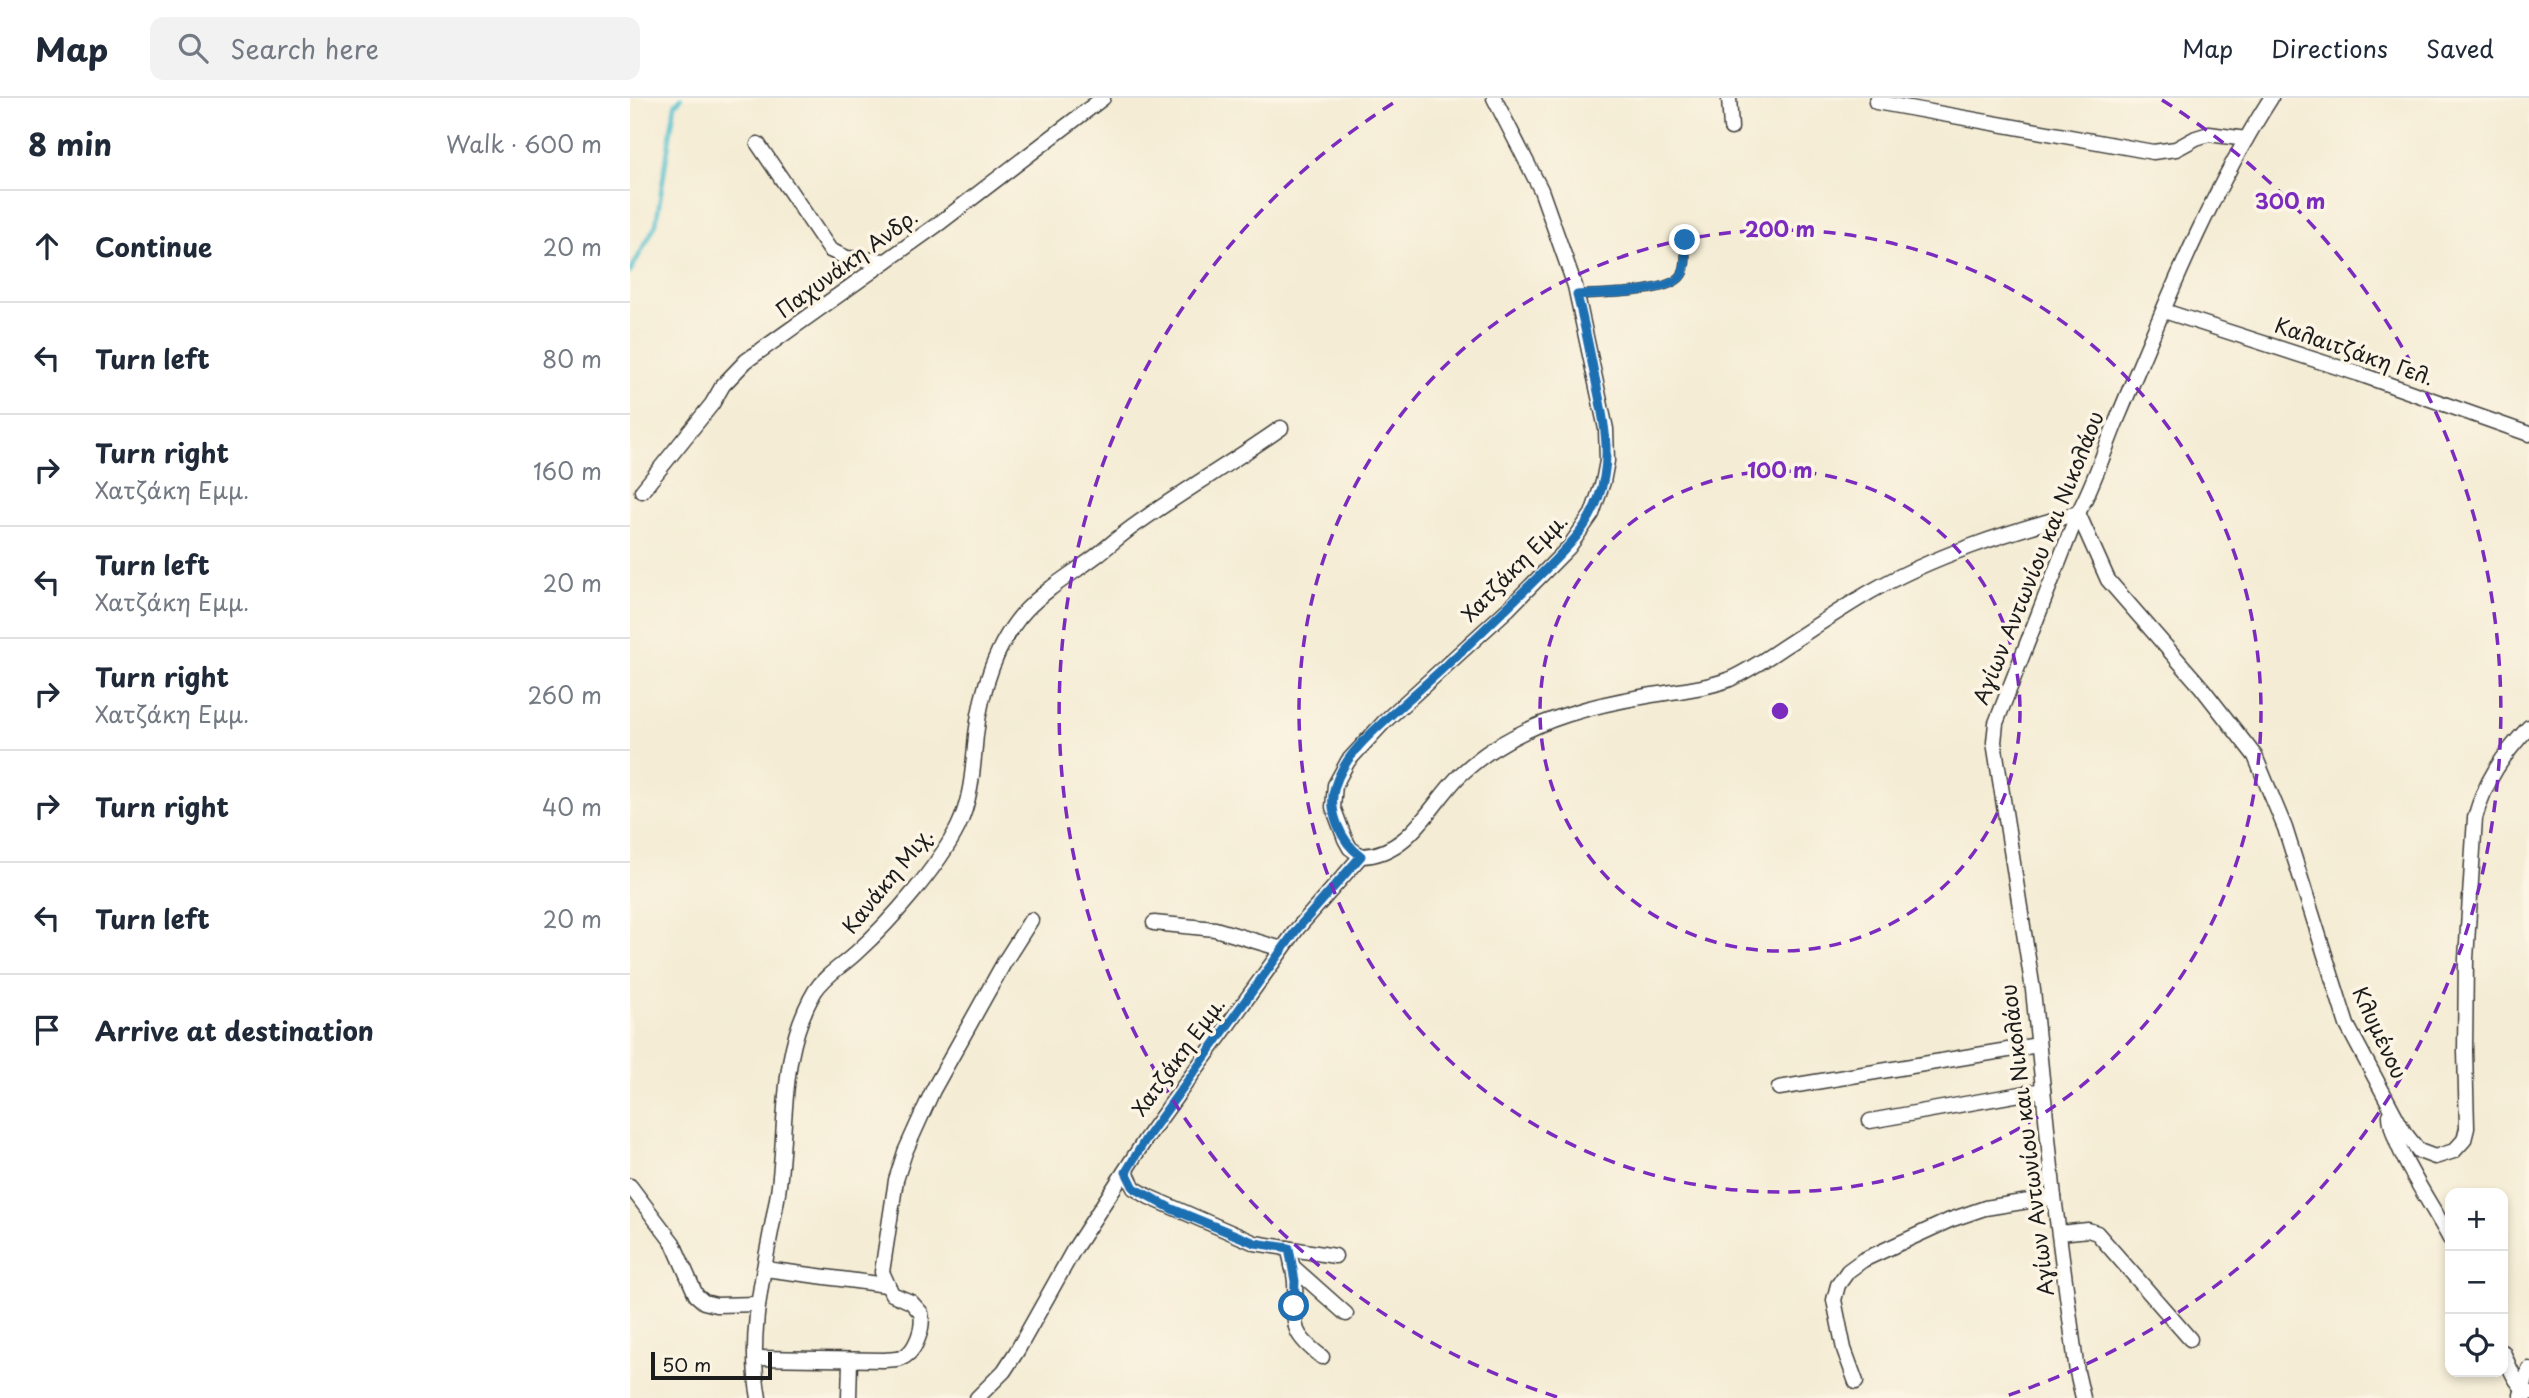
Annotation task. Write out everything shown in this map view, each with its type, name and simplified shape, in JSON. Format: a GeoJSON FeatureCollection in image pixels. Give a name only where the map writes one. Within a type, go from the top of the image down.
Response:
{"type":"FeatureCollection","features":[{"type":"Feature","properties":{"kind":"street","name":"Παχυνάκη Ανδρ."},"geometry":{"type":"LineString","coordinates":[[642,491],[712,404],[734,372],[746,361],[886,261],[1103,98]]}},
{"type":"Feature","properties":{"kind":"street","name":"Χατζάκη Εμμ."},"geometry":{"type":"LineString","coordinates":[[977,1398],[1004,1371],[1073,1251],[1145,1140],[1282,949],[1361,856],[1350,848],[1333,807],[1335,785],[1348,761],[1384,722],[1508,609],[1569,547],[1583,529],[1599,497],[1607,461],[1606,429],[1577,295],[1541,190],[1494,98]]}},
{"type":"Feature","properties":{"kind":"street"},"geometry":{"type":"LineString","coordinates":[[1729,98],[1731,128]]}},
{"type":"Feature","properties":{"kind":"street","name":"Αγίων Αντωνίου και Νικολάου"},"geometry":{"type":"LineString","coordinates":[[2084,1398],[2077,1372],[2054,1197],[2033,990],[1994,742],[1996,723],[2078,513],[2198,230],[2271,98]]}},
{"type":"Feature","properties":{"kind":"street"},"geometry":{"type":"LineString","coordinates":[[1877,102],[2154,152],[2176,149],[2209,134],[2246,139]]}},
{"type":"Feature","properties":{"kind":"street"},"geometry":{"type":"LineString","coordinates":[[758,144],[830,250],[847,258],[886,261]]}},
{"type":"Feature","properties":{"kind":"street","name":"Καλαιτζάκη Γελ."},"geometry":{"type":"LineString","coordinates":[[2164,311],[2360,374],[2529,434]]}},
{"type":"Feature","properties":{"kind":"street","name":"Κανάκη Μιχ."},"geometry":{"type":"LineString","coordinates":[[759,1398],[756,1358],[758,1304],[778,1191],[783,1105],[799,1026],[807,1007],[823,979],[858,952],[895,912],[958,826],[969,797],[976,730],[991,670],[1003,643],[1024,612],[1052,586],[1136,524],[1228,466],[1281,428]]}},
{"type":"Feature","properties":{"kind":"street"},"geometry":{"type":"LineString","coordinates":[[1361,856],[1385,852],[1394,846],[1429,814],[1459,776],[1490,751],[1528,729],[1576,711],[1727,680],[1752,668],[1843,608],[1890,582],[2015,532],[2078,513]]}},
{"type":"Feature","properties":{"kind":"street","name":"Κλυμένου"},"geometry":{"type":"LineString","coordinates":[[2078,513],[2108,580],[2202,688],[2255,756],[2285,828],[2347,1025],[2404,1132],[2419,1151],[2435,1157],[2454,1152],[2464,1140],[2468,1111],[2465,1051],[2466,959],[2475,818],[2483,791],[2495,768],[2529,727]]}},
{"type":"Feature","properties":{"kind":"street"},"geometry":{"type":"LineString","coordinates":[[756,1358],[850,1361],[899,1359],[915,1345],[921,1326],[921,1313],[911,1303],[892,1294],[881,1272],[891,1203],[905,1152],[933,1090],[1031,920]]}},
{"type":"Feature","properties":{"kind":"street"},"geometry":{"type":"LineString","coordinates":[[1154,923],[1215,929],[1282,949]]}},
{"type":"Feature","properties":{"kind":"street"},"geometry":{"type":"LineString","coordinates":[[1779,1088],[2038,1045]]}},
{"type":"Feature","properties":{"kind":"street"},"geometry":{"type":"LineString","coordinates":[[1870,1121],[2043,1090]]}},
{"type":"Feature","properties":{"kind":"street"},"geometry":{"type":"LineString","coordinates":[[2390,1106],[2392,1129],[2400,1151],[2445,1230]]}},
{"type":"Feature","properties":{"kind":"street"},"geometry":{"type":"LineString","coordinates":[[1126,1172],[1134,1188],[1172,1209],[1255,1243],[1335,1256]]}},
{"type":"Feature","properties":{"kind":"street"},"geometry":{"type":"LineString","coordinates":[[630,1186],[673,1243],[696,1295],[704,1302],[716,1305],[758,1304]]}},
{"type":"Feature","properties":{"kind":"street"},"geometry":{"type":"LineString","coordinates":[[1856,1382],[1844,1349],[1834,1300],[1838,1285],[1848,1271],[1863,1260],[1950,1220],[1985,1208],[2054,1197]]}},
{"type":"Feature","properties":{"kind":"street"},"geometry":{"type":"LineString","coordinates":[[2060,1233],[2088,1230],[2097,1233],[2190,1339]]}},
{"type":"Feature","properties":{"kind":"street"},"geometry":{"type":"LineString","coordinates":[[1289,1248],[1295,1281],[1295,1325],[1305,1345],[1322,1357]]}},
{"type":"Feature","properties":{"kind":"street"},"geometry":{"type":"LineString","coordinates":[[1292,1266],[1346,1314]]}},
{"type":"Feature","properties":{"kind":"street"},"geometry":{"type":"LineString","coordinates":[[765,1269],[886,1285]]}},
{"type":"Feature","properties":{"kind":"street"},"geometry":{"type":"LineString","coordinates":[[849,1398],[850,1361]]}},
{"type":"Feature","properties":{"kind":"street"},"geometry":{"type":"LineString","coordinates":[[2508,1362],[2524,1393]]}},
{"type":"Feature","properties":{"kind":"street"},"geometry":{"type":"LineString","coordinates":[[2524,1393],[2529,1370]]}},
{"type":"Feature","properties":{"kind":"lane"},"geometry":{"type":"LineString","coordinates":[[1577,295],[1633,292],[1667,285],[1680,277],[1684,268],[1685,240]]}},
{"type":"Feature","properties":{"kind":"waterway"},"geometry":{"type":"LineString","coordinates":[[630,272],[656,224],[675,105],[681,98]]}},
{"type":"Feature","properties":{"kind":"route"},"geometry":{"type":"LineString","coordinates":[[1294,1306],[1295,1281],[1289,1248],[1255,1243],[1172,1209],[1134,1188],[1126,1172],[1145,1140],[1282,949],[1361,856],[1350,848],[1333,807],[1335,785],[1348,761],[1384,722],[1508,609],[1569,547],[1592,514],[1599,497],[1607,461],[1606,429],[1577,295],[1633,292],[1667,285],[1680,277],[1684,268],[1685,240]]}}]}
